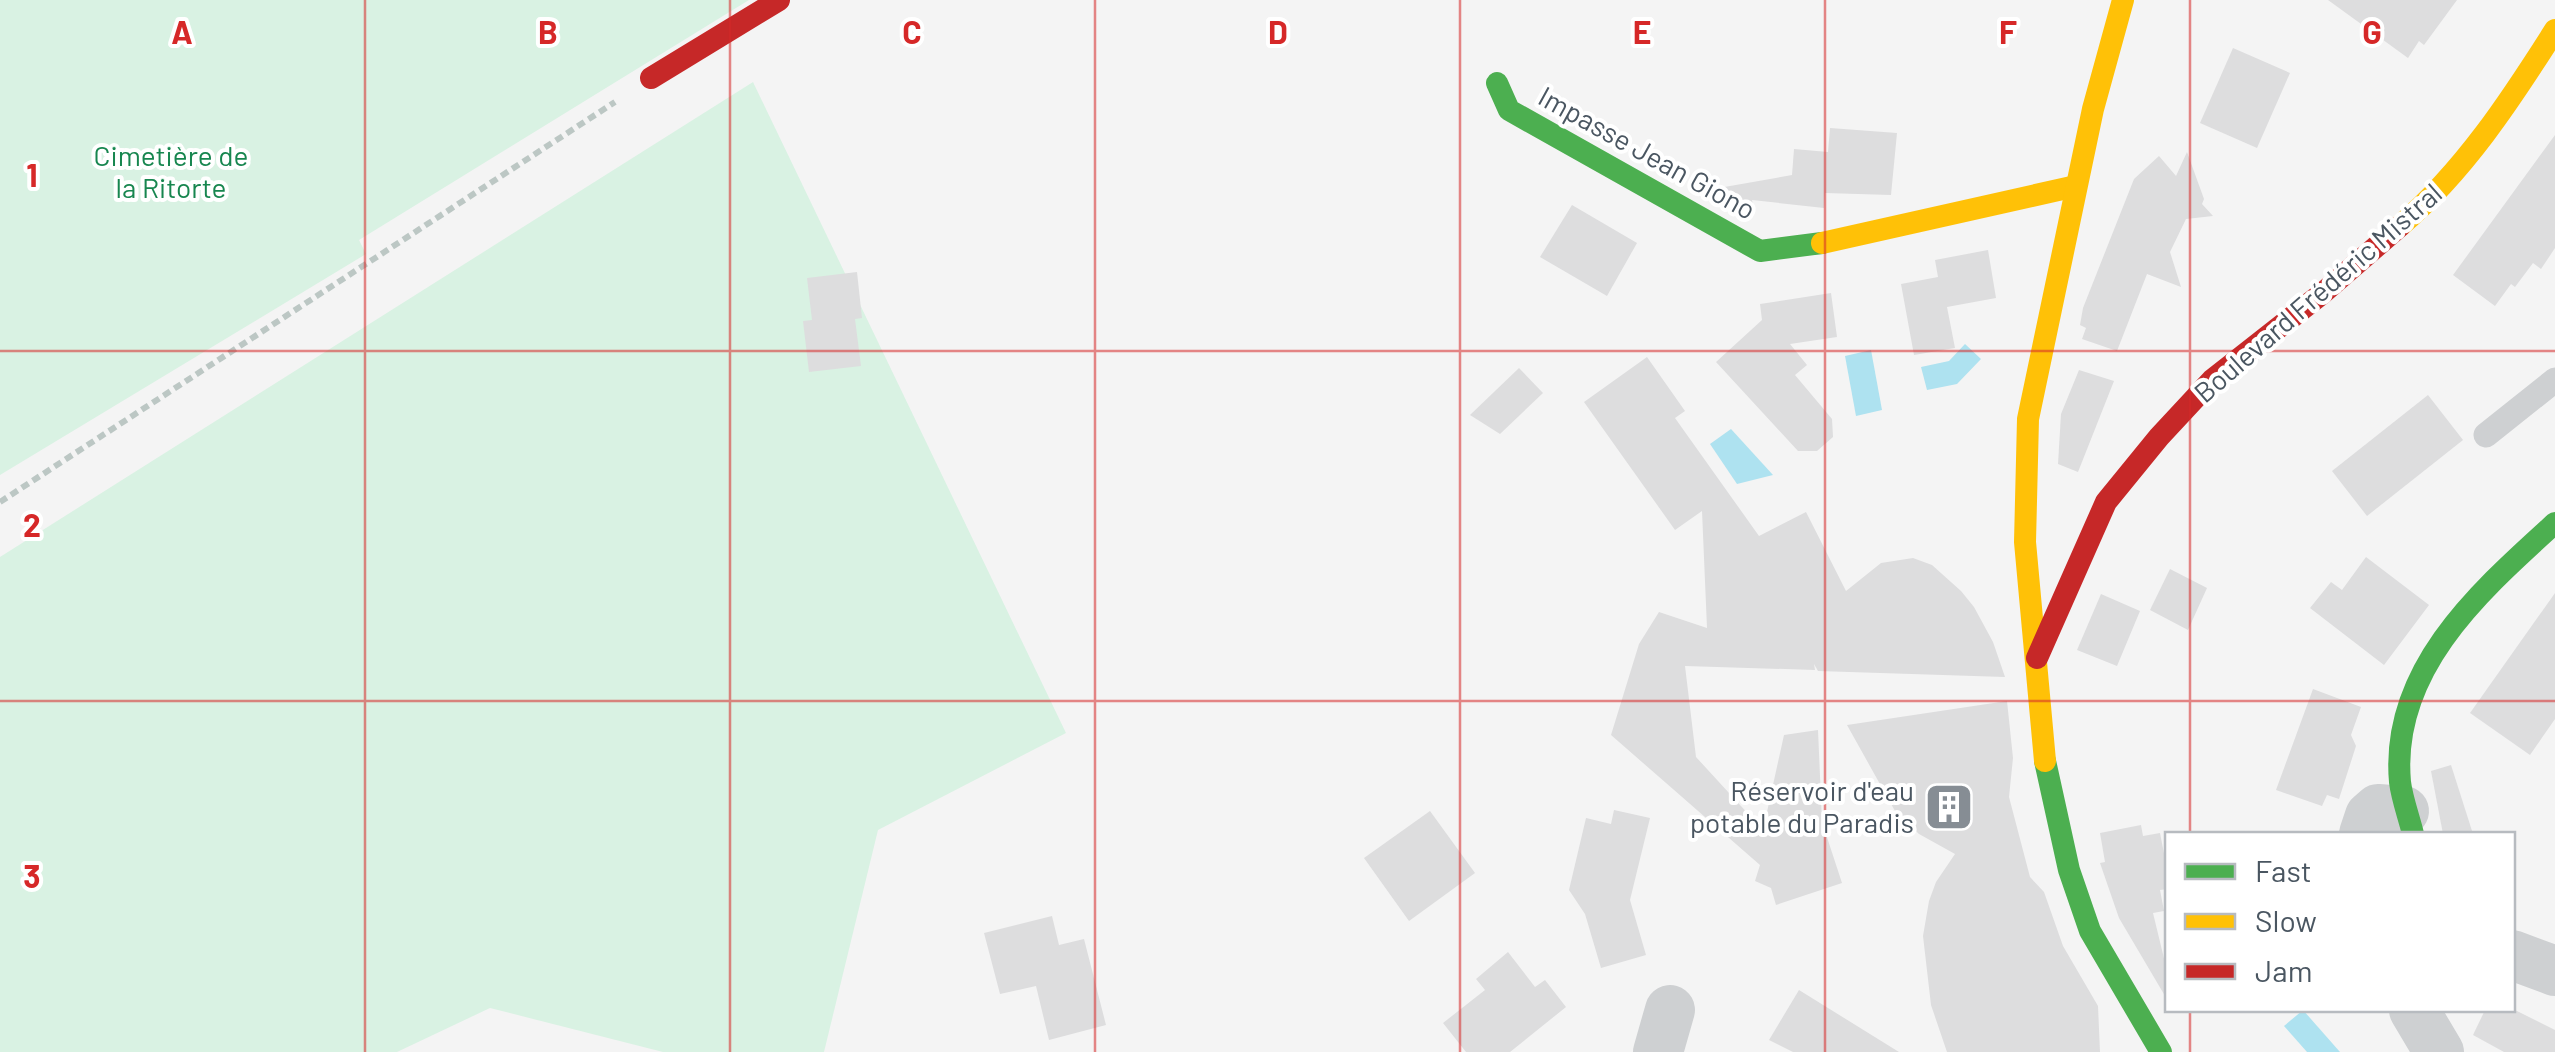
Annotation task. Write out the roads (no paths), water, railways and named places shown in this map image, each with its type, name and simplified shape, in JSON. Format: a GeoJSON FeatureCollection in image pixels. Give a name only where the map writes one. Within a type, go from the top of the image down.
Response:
{"type":"FeatureCollection","features":[{"type":"Feature","properties":{"kind":"street"},"geometry":{"type":"LineString","coordinates":[[651,78],[779,0]]}},
{"type":"Feature","properties":{"kind":"street"},"geometry":{"type":"LineString","coordinates":[[2124,0],[2076,186],[2028,419],[2025,542],[2034,666],[2052,800],[2069,870],[2090,931],[2160,1052]]}},
{"type":"Feature","properties":{"kind":"street","name":"Boulevard Frédéric Mistral"},"geometry":{"type":"LineString","coordinates":[[2034,666],[2106,502],[2159,437],[2212,380],[2324,292],[2438,194],[2509,103],[2555,30]]}},
{"type":"Feature","properties":{"kind":"street","name":"Impasse Jean Giono"},"geometry":{"type":"LineString","coordinates":[[1497,84],[1509,110],[1760,250],[1800,248],[2076,186]]}},
{"type":"Feature","properties":{"kind":"street"},"geometry":{"type":"LineString","coordinates":[[2394,827],[2408,696],[2428,656],[2487,584],[2555,523]]}},
{"type":"Feature","properties":{"kind":"street"},"geometry":{"type":"LineString","coordinates":[[2515,956],[2555,971]]}},
{"type":"Feature","properties":{"kind":"street"},"geometry":{"type":"LineString","coordinates":[[2415,1012],[2439,1052]]}},
{"type":"Feature","properties":{"kind":"lane"},"geometry":{"type":"LineString","coordinates":[[2486,435],[2555,380]]}},
{"type":"Feature","properties":{"kind":"water"},"geometry":{"type":"Polygon","coordinates":[[[1965,344],[1981,359],[1957,384],[1927,390],[1921,367],[1949,361],[1965,344]]]}},
{"type":"Feature","properties":{"kind":"water"},"geometry":{"type":"Polygon","coordinates":[[[1871,350],[1882,410],[1856,416],[1845,356],[1871,350]]]}},
{"type":"Feature","properties":{"kind":"water"},"geometry":{"type":"Polygon","coordinates":[[[1731,429],[1773,475],[1737,484],[1710,444],[1731,429]]]}},
{"type":"Feature","properties":{"kind":"water"},"geometry":{"type":"Polygon","coordinates":[[[2305,1012],[2340,1052],[2307,1052],[2284,1026],[2305,1012]]]}},
{"type":"Feature","properties":{"kind":"place","name":"Réservoir d'eau potable du Paradis"},"geometry":{"type":"Point","coordinates":[1949,807]}},
{"type":"Feature","properties":{"kind":"park label","name":"Cimetière de la Ritorte"},"geometry":{"type":"Point","coordinates":[171,172]}}]}
